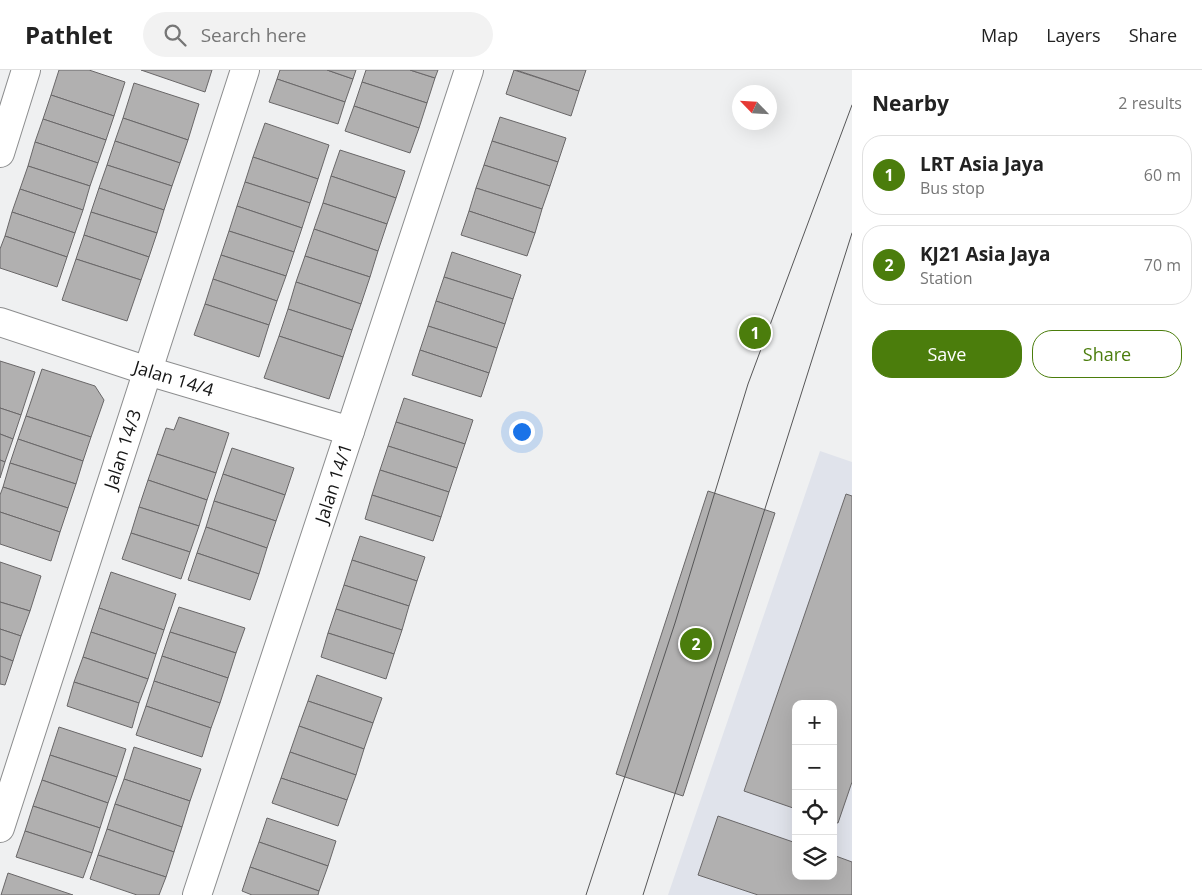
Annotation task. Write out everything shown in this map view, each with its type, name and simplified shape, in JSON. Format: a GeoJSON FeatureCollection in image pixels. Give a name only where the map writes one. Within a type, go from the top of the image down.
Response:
{"type":"FeatureCollection","features":[{"type":"Feature","properties":{"kind":"street"},"geometry":{"type":"LineString","coordinates":[[1,145],[26,70]]}},
{"type":"Feature","properties":{"kind":"street","name":"Jalan 14/3"},"geometry":{"type":"LineString","coordinates":[[0,828],[245,70]]}},
{"type":"Feature","properties":{"kind":"street","name":"Jalan 14/1"},"geometry":{"type":"LineString","coordinates":[[197,895],[469,70]]}},
{"type":"Feature","properties":{"kind":"street","name":"Jalan 14/4"},"geometry":{"type":"LineString","coordinates":[[0,322],[148,371],[350,431]]}},
{"type":"Feature","properties":{"kind":"shaded area"},"geometry":{"type":"Polygon","coordinates":[[[820,451],[852,462],[852,895],[668,895],[820,451]]]}},
{"type":"Feature","properties":{"kind":"building"},"geometry":{"type":"Polygon","coordinates":[[[59,70],[89,70],[125,82],[114,116],[51,95],[59,70]]]}},
{"type":"Feature","properties":{"kind":"building"},"geometry":{"type":"Polygon","coordinates":[[[141,70],[212,70],[205,92],[141,70]]]}},
{"type":"Feature","properties":{"kind":"building"},"geometry":{"type":"Polygon","coordinates":[[[280,70],[327,70],[353,79],[345,102],[277,79],[280,70]]]}},
{"type":"Feature","properties":{"kind":"building"},"geometry":{"type":"Polygon","coordinates":[[[327,70],[356,70],[353,79],[327,70]]]}},
{"type":"Feature","properties":{"kind":"building"},"geometry":{"type":"Polygon","coordinates":[[[366,70],[410,70],[435,78],[427,103],[362,82],[366,70]]]}},
{"type":"Feature","properties":{"kind":"building"},"geometry":{"type":"Polygon","coordinates":[[[410,70],[438,70],[435,78],[410,70]]]}},
{"type":"Feature","properties":{"kind":"building"},"geometry":{"type":"Polygon","coordinates":[[[514,70],[579,91],[571,116],[506,94],[514,70]]]}},
{"type":"Feature","properties":{"kind":"building"},"geometry":{"type":"Polygon","coordinates":[[[516,70],[586,70],[579,91],[516,70]]]}},
{"type":"Feature","properties":{"kind":"building"},"geometry":{"type":"Polygon","coordinates":[[[277,79],[345,102],[338,124],[269,102],[277,79]]]}},
{"type":"Feature","properties":{"kind":"building"},"geometry":{"type":"Polygon","coordinates":[[[362,82],[427,103],[419,128],[354,106],[362,82]]]}},
{"type":"Feature","properties":{"kind":"building"},"geometry":{"type":"Polygon","coordinates":[[[134,83],[199,104],[188,140],[123,118],[134,83]]]}},
{"type":"Feature","properties":{"kind":"building"},"geometry":{"type":"Polygon","coordinates":[[[51,95],[114,116],[106,140],[43,119],[51,95]]]}},
{"type":"Feature","properties":{"kind":"building"},"geometry":{"type":"Polygon","coordinates":[[[354,106],[419,128],[410,153],[345,131],[354,106]]]}},
{"type":"Feature","properties":{"kind":"building"},"geometry":{"type":"Polygon","coordinates":[[[500,117],[566,138],[558,162],[492,141],[500,117]]]}},
{"type":"Feature","properties":{"kind":"building"},"geometry":{"type":"Polygon","coordinates":[[[123,118],[188,140],[180,163],[115,141],[123,118]]]}},
{"type":"Feature","properties":{"kind":"building"},"geometry":{"type":"Polygon","coordinates":[[[43,119],[106,140],[98,163],[35,142],[43,119]]]}},
{"type":"Feature","properties":{"kind":"building"},"geometry":{"type":"Polygon","coordinates":[[[265,123],[329,145],[318,179],[253,157],[265,123]]]}},
{"type":"Feature","properties":{"kind":"building"},"geometry":{"type":"Polygon","coordinates":[[[115,141],[180,163],[172,186],[107,165],[115,141]]]}},
{"type":"Feature","properties":{"kind":"building"},"geometry":{"type":"Polygon","coordinates":[[[492,141],[558,162],[550,186],[484,165],[492,141]]]}},
{"type":"Feature","properties":{"kind":"building"},"geometry":{"type":"Polygon","coordinates":[[[35,142],[98,163],[90,186],[28,166],[35,142]]]}},
{"type":"Feature","properties":{"kind":"building"},"geometry":{"type":"Polygon","coordinates":[[[340,150],[405,171],[396,198],[331,176],[340,150]]]}},
{"type":"Feature","properties":{"kind":"building"},"geometry":{"type":"Polygon","coordinates":[[[253,157],[318,179],[310,203],[245,182],[253,157]]]}},
{"type":"Feature","properties":{"kind":"building"},"geometry":{"type":"Polygon","coordinates":[[[107,165],[172,186],[164,210],[99,188],[107,165]]]}},
{"type":"Feature","properties":{"kind":"building"},"geometry":{"type":"Polygon","coordinates":[[[484,165],[550,186],[542,209],[476,188],[484,165]]]}},
{"type":"Feature","properties":{"kind":"building"},"geometry":{"type":"Polygon","coordinates":[[[28,166],[90,186],[83,210],[20,189],[28,166]]]}},
{"type":"Feature","properties":{"kind":"building"},"geometry":{"type":"Polygon","coordinates":[[[331,176],[396,198],[387,224],[323,203],[331,176]]]}},
{"type":"Feature","properties":{"kind":"building"},"geometry":{"type":"Polygon","coordinates":[[[245,182],[310,203],[302,228],[237,206],[245,182]]]}},
{"type":"Feature","properties":{"kind":"building"},"geometry":{"type":"Polygon","coordinates":[[[99,188],[164,210],[157,233],[91,212],[99,188]]]}},
{"type":"Feature","properties":{"kind":"building"},"geometry":{"type":"Polygon","coordinates":[[[476,188],[542,209],[535,233],[469,211],[476,188]]]}},
{"type":"Feature","properties":{"kind":"building"},"geometry":{"type":"Polygon","coordinates":[[[20,189],[83,210],[75,233],[12,212],[20,189]]]}},
{"type":"Feature","properties":{"kind":"building"},"geometry":{"type":"Polygon","coordinates":[[[323,203],[387,224],[378,251],[314,229],[323,203]]]}},
{"type":"Feature","properties":{"kind":"building"},"geometry":{"type":"Polygon","coordinates":[[[237,206],[302,228],[294,252],[229,231],[237,206]]]}},
{"type":"Feature","properties":{"kind":"building"},"geometry":{"type":"Polygon","coordinates":[[[469,211],[535,233],[527,256],[461,235],[469,211]]]}},
{"type":"Feature","properties":{"kind":"building"},"geometry":{"type":"Polygon","coordinates":[[[12,212],[75,233],[67,257],[5,236],[12,212]]]}},
{"type":"Feature","properties":{"kind":"building"},"geometry":{"type":"Polygon","coordinates":[[[91,212],[157,233],[149,257],[84,235],[91,212]]]}},
{"type":"Feature","properties":{"kind":"building"},"geometry":{"type":"Polygon","coordinates":[[[314,229],[378,251],[370,277],[305,256],[314,229]]]}},
{"type":"Feature","properties":{"kind":"building"},"geometry":{"type":"Polygon","coordinates":[[[229,231],[294,252],[286,276],[221,255],[229,231]]]}},
{"type":"Feature","properties":{"kind":"building"},"geometry":{"type":"Polygon","coordinates":[[[84,235],[149,257],[141,280],[76,259],[84,235]]]}},
{"type":"Feature","properties":{"kind":"building"},"geometry":{"type":"Polygon","coordinates":[[[5,236],[67,257],[57,287],[0,268],[0,249],[5,236]]]}},
{"type":"Feature","properties":{"kind":"building"},"geometry":{"type":"Polygon","coordinates":[[[452,252],[521,275],[513,299],[444,277],[452,252]]]}},
{"type":"Feature","properties":{"kind":"building"},"geometry":{"type":"Polygon","coordinates":[[[221,255],[286,276],[277,301],[213,279],[221,255]]]}},
{"type":"Feature","properties":{"kind":"building"},"geometry":{"type":"Polygon","coordinates":[[[305,256],[370,277],[361,304],[296,282],[305,256]]]}},
{"type":"Feature","properties":{"kind":"building"},"geometry":{"type":"Polygon","coordinates":[[[76,259],[141,280],[127,321],[62,300],[76,259]]]}},
{"type":"Feature","properties":{"kind":"building"},"geometry":{"type":"Polygon","coordinates":[[[444,277],[513,299],[505,324],[436,301],[444,277]]]}},
{"type":"Feature","properties":{"kind":"building"},"geometry":{"type":"Polygon","coordinates":[[[213,279],[277,301],[269,325],[205,304],[213,279]]]}},
{"type":"Feature","properties":{"kind":"building"},"geometry":{"type":"Polygon","coordinates":[[[296,282],[361,304],[352,330],[288,309],[296,282]]]}},
{"type":"Feature","properties":{"kind":"building"},"geometry":{"type":"Polygon","coordinates":[[[436,301],[505,324],[497,348],[428,326],[436,301]]]}},
{"type":"Feature","properties":{"kind":"building"},"geometry":{"type":"Polygon","coordinates":[[[205,304],[269,325],[259,357],[194,335],[205,304]]]}},
{"type":"Feature","properties":{"kind":"building"},"geometry":{"type":"Polygon","coordinates":[[[288,309],[352,330],[343,357],[279,336],[288,309]]]}},
{"type":"Feature","properties":{"kind":"building"},"geometry":{"type":"Polygon","coordinates":[[[428,326],[497,348],[489,373],[420,350],[428,326]]]}},
{"type":"Feature","properties":{"kind":"building"},"geometry":{"type":"Polygon","coordinates":[[[279,336],[343,357],[329,399],[264,378],[279,336]]]}},
{"type":"Feature","properties":{"kind":"building"},"geometry":{"type":"Polygon","coordinates":[[[420,350],[489,373],[481,397],[412,375],[420,350]]]}},
{"type":"Feature","properties":{"kind":"building"},"geometry":{"type":"Polygon","coordinates":[[[0,361],[35,372],[21,415],[0,408],[0,361]]]}},
{"type":"Feature","properties":{"kind":"building"},"geometry":{"type":"Polygon","coordinates":[[[42,369],[95,386],[104,400],[91,437],[26,416],[42,369]]]}},
{"type":"Feature","properties":{"kind":"building"},"geometry":{"type":"Polygon","coordinates":[[[404,398],[473,420],[465,444],[396,422],[404,398]]]}},
{"type":"Feature","properties":{"kind":"building"},"geometry":{"type":"Polygon","coordinates":[[[0,408],[21,415],[13,439],[0,434],[0,408]]]}},
{"type":"Feature","properties":{"kind":"building"},"geometry":{"type":"Polygon","coordinates":[[[26,416],[91,437],[83,461],[18,439],[26,416]]]}},
{"type":"Feature","properties":{"kind":"building"},"geometry":{"type":"Polygon","coordinates":[[[179,417],[229,433],[216,473],[157,454],[166,428],[174,430],[179,417]]]}},
{"type":"Feature","properties":{"kind":"building"},"geometry":{"type":"Polygon","coordinates":[[[396,422],[465,444],[457,468],[388,446],[396,422]]]}},
{"type":"Feature","properties":{"kind":"building"},"geometry":{"type":"Polygon","coordinates":[[[0,434],[13,439],[5,462],[0,460],[0,434]]]}},
{"type":"Feature","properties":{"kind":"building"},"geometry":{"type":"Polygon","coordinates":[[[18,439],[83,461],[76,484],[10,463],[18,439]]]}},
{"type":"Feature","properties":{"kind":"building"},"geometry":{"type":"Polygon","coordinates":[[[388,446],[457,468],[449,492],[380,470],[388,446]]]}},
{"type":"Feature","properties":{"kind":"building"},"geometry":{"type":"Polygon","coordinates":[[[232,448],[294,468],[285,495],[223,474],[232,448]]]}},
{"type":"Feature","properties":{"kind":"building"},"geometry":{"type":"Polygon","coordinates":[[[157,454],[216,473],[207,500],[148,480],[157,454]]]}},
{"type":"Feature","properties":{"kind":"building"},"geometry":{"type":"Polygon","coordinates":[[[0,460],[5,462],[0,478],[0,460]]]}},
{"type":"Feature","properties":{"kind":"building"},"geometry":{"type":"Polygon","coordinates":[[[10,463],[76,484],[68,508],[3,487],[10,463]]]}},
{"type":"Feature","properties":{"kind":"building"},"geometry":{"type":"Polygon","coordinates":[[[380,470],[449,492],[441,517],[372,495],[380,470]]]}},
{"type":"Feature","properties":{"kind":"building"},"geometry":{"type":"Polygon","coordinates":[[[223,474],[285,495],[276,521],[214,501],[223,474]]]}},
{"type":"Feature","properties":{"kind":"building"},"geometry":{"type":"Polygon","coordinates":[[[148,480],[207,500],[199,526],[139,507],[148,480]]]}},
{"type":"Feature","properties":{"kind":"building"},"geometry":{"type":"Polygon","coordinates":[[[3,487],[68,508],[60,532],[0,512],[0,495],[3,487]]]}},
{"type":"Feature","properties":{"kind":"building"},"geometry":{"type":"Polygon","coordinates":[[[708,491],[775,513],[683,796],[616,774],[708,491]]]}},
{"type":"Feature","properties":{"kind":"building"},"geometry":{"type":"Polygon","coordinates":[[[846,494],[852,496],[852,782],[838,823],[837,700],[792,700],[792,808],[744,791],[846,494]]]}},
{"type":"Feature","properties":{"kind":"building"},"geometry":{"type":"Polygon","coordinates":[[[372,495],[441,517],[433,541],[365,519],[372,495]]]}},
{"type":"Feature","properties":{"kind":"building"},"geometry":{"type":"Polygon","coordinates":[[[214,501],[276,521],[267,548],[206,527],[214,501]]]}},
{"type":"Feature","properties":{"kind":"building"},"geometry":{"type":"Polygon","coordinates":[[[139,507],[199,526],[190,552],[131,533],[139,507]]]}},
{"type":"Feature","properties":{"kind":"building"},"geometry":{"type":"Polygon","coordinates":[[[0,512],[60,532],[51,561],[0,544],[0,512]]]}},
{"type":"Feature","properties":{"kind":"building"},"geometry":{"type":"Polygon","coordinates":[[[206,527],[267,548],[259,574],[197,553],[206,527]]]}},
{"type":"Feature","properties":{"kind":"building"},"geometry":{"type":"Polygon","coordinates":[[[131,533],[190,552],[181,579],[122,559],[131,533]]]}},
{"type":"Feature","properties":{"kind":"building"},"geometry":{"type":"Polygon","coordinates":[[[360,536],[425,557],[417,581],[352,560],[360,536]]]}},
{"type":"Feature","properties":{"kind":"building"},"geometry":{"type":"Polygon","coordinates":[[[197,553],[259,574],[250,600],[188,580],[197,553]]]}},
{"type":"Feature","properties":{"kind":"building"},"geometry":{"type":"Polygon","coordinates":[[[352,560],[417,581],[409,606],[344,585],[352,560]]]}},
{"type":"Feature","properties":{"kind":"building"},"geometry":{"type":"Polygon","coordinates":[[[0,562],[41,576],[30,611],[0,602],[0,562]]]}},
{"type":"Feature","properties":{"kind":"building"},"geometry":{"type":"Polygon","coordinates":[[[111,572],[176,594],[164,630],[99,608],[111,572]]]}},
{"type":"Feature","properties":{"kind":"building"},"geometry":{"type":"Polygon","coordinates":[[[344,585],[409,606],[402,630],[336,609],[344,585]]]}},
{"type":"Feature","properties":{"kind":"building"},"geometry":{"type":"Polygon","coordinates":[[[0,602],[30,611],[21,636],[0,629],[0,602]]]}},
{"type":"Feature","properties":{"kind":"building"},"geometry":{"type":"Polygon","coordinates":[[[179,607],[245,628],[236,653],[170,632],[179,607]]]}},
{"type":"Feature","properties":{"kind":"building"},"geometry":{"type":"Polygon","coordinates":[[[99,608],[164,630],[156,654],[91,632],[99,608]]]}},
{"type":"Feature","properties":{"kind":"building"},"geometry":{"type":"Polygon","coordinates":[[[336,609],[402,630],[394,654],[328,633],[336,609]]]}},
{"type":"Feature","properties":{"kind":"building"},"geometry":{"type":"Polygon","coordinates":[[[0,629],[21,636],[13,661],[0,656],[0,629]]]}},
{"type":"Feature","properties":{"kind":"building"},"geometry":{"type":"Polygon","coordinates":[[[91,632],[156,654],[148,679],[83,657],[91,632]]]}},
{"type":"Feature","properties":{"kind":"building"},"geometry":{"type":"Polygon","coordinates":[[[170,632],[236,653],[228,678],[162,656],[170,632]]]}},
{"type":"Feature","properties":{"kind":"building"},"geometry":{"type":"Polygon","coordinates":[[[328,633],[394,654],[386,679],[321,657],[328,633]]]}},
{"type":"Feature","properties":{"kind":"building"},"geometry":{"type":"Polygon","coordinates":[[[0,656],[13,661],[5,685],[0,684],[0,656]]]}},
{"type":"Feature","properties":{"kind":"building"},"geometry":{"type":"Polygon","coordinates":[[[162,656],[228,678],[220,703],[154,681],[162,656]]]}},
{"type":"Feature","properties":{"kind":"building"},"geometry":{"type":"Polygon","coordinates":[[[83,657],[148,679],[139,703],[74,682],[83,657]]]}},
{"type":"Feature","properties":{"kind":"building"},"geometry":{"type":"Polygon","coordinates":[[[317,675],[382,698],[373,723],[308,701],[317,675]]]}},
{"type":"Feature","properties":{"kind":"building"},"geometry":{"type":"Polygon","coordinates":[[[154,681],[220,703],[211,728],[146,706],[154,681]]]}},
{"type":"Feature","properties":{"kind":"building"},"geometry":{"type":"Polygon","coordinates":[[[74,682],[139,703],[132,728],[67,706],[74,682]]]}},
{"type":"Feature","properties":{"kind":"building"},"geometry":{"type":"Polygon","coordinates":[[[308,701],[373,723],[364,749],[299,726],[308,701]]]}},
{"type":"Feature","properties":{"kind":"building"},"geometry":{"type":"Polygon","coordinates":[[[146,706],[211,728],[202,757],[136,735],[146,706]]]}},
{"type":"Feature","properties":{"kind":"building"},"geometry":{"type":"Polygon","coordinates":[[[299,726],[364,749],[356,775],[290,752],[299,726]]]}},
{"type":"Feature","properties":{"kind":"building"},"geometry":{"type":"Polygon","coordinates":[[[59,727],[126,749],[117,777],[50,755],[59,727]]]}},
{"type":"Feature","properties":{"kind":"building"},"geometry":{"type":"Polygon","coordinates":[[[134,747],[201,769],[190,801],[124,779],[134,747]]]}},
{"type":"Feature","properties":{"kind":"building"},"geometry":{"type":"Polygon","coordinates":[[[290,752],[356,775],[347,800],[281,778],[290,752]]]}},
{"type":"Feature","properties":{"kind":"building"},"geometry":{"type":"Polygon","coordinates":[[[50,755],[117,777],[108,803],[42,780],[50,755]]]}},
{"type":"Feature","properties":{"kind":"building"},"geometry":{"type":"Polygon","coordinates":[[[281,778],[347,800],[338,826],[272,803],[281,778]]]}},
{"type":"Feature","properties":{"kind":"building"},"geometry":{"type":"Polygon","coordinates":[[[124,779],[190,801],[182,827],[115,804],[124,779]]]}},
{"type":"Feature","properties":{"kind":"building"},"geometry":{"type":"Polygon","coordinates":[[[42,780],[108,803],[100,828],[33,806],[42,780]]]}},
{"type":"Feature","properties":{"kind":"building"},"geometry":{"type":"Polygon","coordinates":[[[115,804],[182,827],[174,852],[107,829],[115,804]]]}},
{"type":"Feature","properties":{"kind":"building"},"geometry":{"type":"Polygon","coordinates":[[[33,806],[100,828],[92,853],[25,831],[33,806]]]}},
{"type":"Feature","properties":{"kind":"building"},"geometry":{"type":"Polygon","coordinates":[[[718,816],[792,842],[792,880],[837,880],[837,856],[852,862],[852,895],[758,895],[698,875],[718,816]]]}},
{"type":"Feature","properties":{"kind":"building"},"geometry":{"type":"Polygon","coordinates":[[[267,818],[336,841],[328,866],[259,842],[267,818]]]}},
{"type":"Feature","properties":{"kind":"building"},"geometry":{"type":"Polygon","coordinates":[[[107,829],[174,852],[166,877],[98,855],[107,829]]]}},
{"type":"Feature","properties":{"kind":"building"},"geometry":{"type":"Polygon","coordinates":[[[25,831],[92,853],[83,878],[16,857],[25,831]]]}},
{"type":"Feature","properties":{"kind":"building"},"geometry":{"type":"Polygon","coordinates":[[[259,842],[328,866],[319,891],[250,867],[259,842]]]}},
{"type":"Feature","properties":{"kind":"building"},"geometry":{"type":"Polygon","coordinates":[[[98,855],[166,877],[159,895],[137,895],[90,879],[98,855]]]}},
{"type":"Feature","properties":{"kind":"building"},"geometry":{"type":"Polygon","coordinates":[[[250,867],[319,891],[318,895],[252,895],[242,891],[250,867]]]}},
{"type":"Feature","properties":{"kind":"building"},"geometry":{"type":"Polygon","coordinates":[[[8,873],[73,895],[1,895],[8,873]]]}},
{"type":"Feature","properties":{"kind":"tram line"},"geometry":{"type":"LineString","coordinates":[[586,895],[675,623],[748,384],[852,105]]}},
{"type":"Feature","properties":{"kind":"tram line"},"geometry":{"type":"LineString","coordinates":[[643,895],[852,233]]}},
{"type":"Feature","properties":{"kind":"place","name":"LRT Asia Jaya"},"geometry":{"type":"Point","coordinates":[755,333]}},
{"type":"Feature","properties":{"kind":"place","name":"KJ21 Asia Jaya"},"geometry":{"type":"Point","coordinates":[696,644]}}]}
